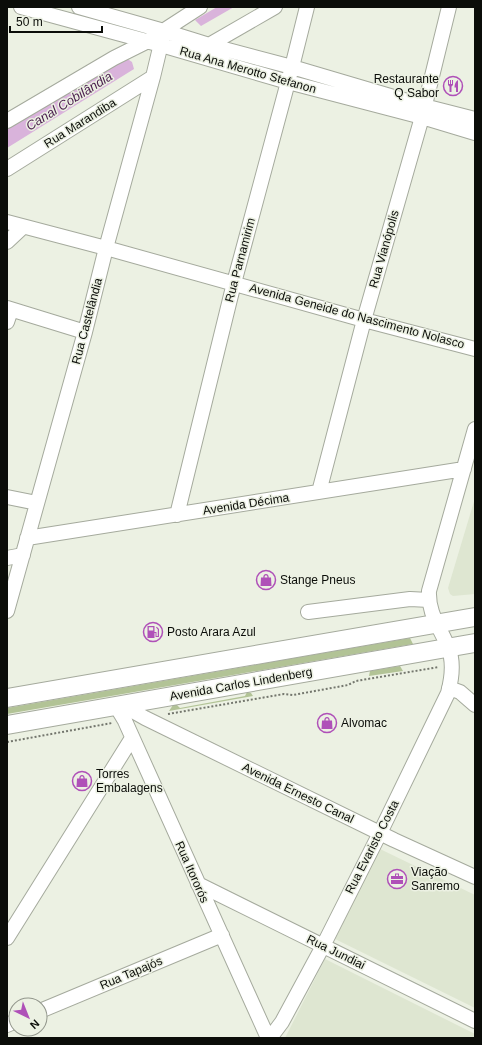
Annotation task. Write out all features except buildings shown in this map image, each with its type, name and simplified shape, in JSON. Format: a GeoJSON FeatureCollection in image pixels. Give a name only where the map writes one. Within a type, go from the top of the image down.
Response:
{"type":"FeatureCollection","features":[{"type":"Feature","properties":{"kind":"main road","name":"Avenida Carlos Lindenberg"},"geometry":{"type":"LineString","coordinates":[[7,698],[475,617]]}},
{"type":"Feature","properties":{"kind":"main road","name":"Avenida Carlos Lindenberg"},"geometry":{"type":"LineString","coordinates":[[7,725],[121,710],[450,656],[475,643]]}},
{"type":"Feature","properties":{"kind":"street"},"geometry":{"type":"LineString","coordinates":[[21,7],[146,42]]}},
{"type":"Feature","properties":{"kind":"street","name":"Rua Ana Merotto Stefanon"},"geometry":{"type":"LineString","coordinates":[[79,7],[288,82],[423,112],[475,119]]}},
{"type":"Feature","properties":{"kind":"street"},"geometry":{"type":"LineString","coordinates":[[7,121],[114,58],[146,42],[162,38],[200,7]]}},
{"type":"Feature","properties":{"kind":"street"},"geometry":{"type":"LineString","coordinates":[[209,46],[275,7]]}},
{"type":"Feature","properties":{"kind":"street","name":"Rua Parnamirim"},"geometry":{"type":"LineString","coordinates":[[177,515],[234,283],[307,7]]}},
{"type":"Feature","properties":{"kind":"street","name":"Rua Vianópolis"},"geometry":{"type":"LineString","coordinates":[[320,492],[364,320],[423,112],[449,7]]}},
{"type":"Feature","properties":{"kind":"street","name":"Rua Ana Merotto Stefanon"},"geometry":{"type":"LineString","coordinates":[[162,38],[209,46],[292,67],[423,112],[475,133]]}},
{"type":"Feature","properties":{"kind":"street","name":"Rua Castelândia"},"geometry":{"type":"LineString","coordinates":[[7,611],[154,77],[162,38]]}},
{"type":"Feature","properties":{"kind":"street","name":"Rua Marandiba"},"geometry":{"type":"LineString","coordinates":[[7,168],[154,77]]}},
{"type":"Feature","properties":{"kind":"street","name":"Avenida Geneide do Nascimento Nolasco"},"geometry":{"type":"LineString","coordinates":[[7,222],[234,283],[364,320],[475,348]]}},
{"type":"Feature","properties":{"kind":"street"},"geometry":{"type":"LineString","coordinates":[[7,242],[23,227]]}},
{"type":"Feature","properties":{"kind":"street"},"geometry":{"type":"LineString","coordinates":[[8,313],[85,332]]}},
{"type":"Feature","properties":{"kind":"street"},"geometry":{"type":"LineString","coordinates":[[450,656],[433,616],[429,600],[429,591],[475,429]]}},
{"type":"Feature","properties":{"kind":"street","name":"Avenida Décima"},"geometry":{"type":"LineString","coordinates":[[27,538],[464,469]]}},
{"type":"Feature","properties":{"kind":"street"},"geometry":{"type":"LineString","coordinates":[[7,497],[37,503]]}},
{"type":"Feature","properties":{"kind":"street"},"geometry":{"type":"LineString","coordinates":[[7,558],[23,555]]}},
{"type":"Feature","properties":{"kind":"street"},"geometry":{"type":"LineString","coordinates":[[308,612],[410,599],[429,600]]}},
{"type":"Feature","properties":{"kind":"street","name":"Rua Evaristo Costa"},"geometry":{"type":"LineString","coordinates":[[269,1038],[282,1022],[323,946],[380,833],[449,688],[452,675],[450,656]]}},
{"type":"Feature","properties":{"kind":"street"},"geometry":{"type":"LineString","coordinates":[[449,688],[460,692],[475,705]]}},
{"type":"Feature","properties":{"kind":"street","name":"Rua Itororós"},"geometry":{"type":"LineString","coordinates":[[121,710],[132,738],[269,1038]]}},
{"type":"Feature","properties":{"kind":"street","name":"Avenida Ernesto Canal"},"geometry":{"type":"LineString","coordinates":[[121,710],[145,718],[380,833],[475,877]]}},
{"type":"Feature","properties":{"kind":"street"},"geometry":{"type":"LineString","coordinates":[[7,938],[132,738]]}},
{"type":"Feature","properties":{"kind":"street","name":"Rua Jundiai"},"geometry":{"type":"LineString","coordinates":[[198,884],[475,1021]]}},
{"type":"Feature","properties":{"kind":"street","name":"Rua Tapajós"},"geometry":{"type":"LineString","coordinates":[[48,1008],[222,935]]}},
{"type":"Feature","properties":{"kind":"path","name":"Avenida Carlos Lindenberg"},"geometry":{"type":"LineString","coordinates":[[167,714],[284,694],[293,695],[348,685],[356,681],[450,656]]}},
{"type":"Feature","properties":{"kind":"path"},"geometry":{"type":"LineString","coordinates":[[7,742],[121,710]]}},
{"type":"Feature","properties":{"kind":"shaded area"},"geometry":{"type":"Polygon","coordinates":[[[475,498],[475,594],[453,596],[450,594],[448,588],[475,498]]]}},
{"type":"Feature","properties":{"kind":"shaded area","name":"Viação Sanremo"},"geometry":{"type":"Polygon","coordinates":[[[380,849],[475,895],[475,1008],[335,939],[380,849]]]}},
{"type":"Feature","properties":{"kind":"shaded area"},"geometry":{"type":"Polygon","coordinates":[[[325,959],[475,1034],[475,1038],[285,1038],[325,959]]]}},
{"type":"Feature","properties":{"kind":"green space"},"geometry":{"type":"Polygon","coordinates":[[[410,638],[413,644],[7,714],[7,708],[410,638]]]}},
{"type":"Feature","properties":{"kind":"green space"},"geometry":{"type":"Polygon","coordinates":[[[400,666],[403,671],[369,676],[370,671],[400,666]]]}},
{"type":"Feature","properties":{"kind":"green space"},"geometry":{"type":"Polygon","coordinates":[[[247,692],[251,693],[253,696],[169,711],[173,705],[177,705],[180,708],[245,696],[247,692]]]}},
{"type":"Feature","properties":{"kind":"water"},"geometry":{"type":"Polygon","coordinates":[[[217,7],[234,7],[201,26],[195,20],[217,7]]]}},
{"type":"Feature","properties":{"kind":"water","name":"Canal Cobilândia"},"geometry":{"type":"Polygon","coordinates":[[[126,58],[132,62],[134,69],[7,148],[7,129],[126,58]]]}},
{"type":"Feature","properties":{"kind":"place","name":"Restaurante Q Sabor"},"geometry":{"type":"Point","coordinates":[453,86]}},
{"type":"Feature","properties":{"kind":"place","name":"Stange Pneus"},"geometry":{"type":"Point","coordinates":[266,580]}},
{"type":"Feature","properties":{"kind":"place","name":"Posto Arara Azul"},"geometry":{"type":"Point","coordinates":[153,632]}},
{"type":"Feature","properties":{"kind":"place","name":"Alvomac"},"geometry":{"type":"Point","coordinates":[327,723]}},
{"type":"Feature","properties":{"kind":"place","name":"Torres Embalagens"},"geometry":{"type":"Point","coordinates":[82,781]}},
{"type":"Feature","properties":{"kind":"place","name":"Viação Sanremo"},"geometry":{"type":"Point","coordinates":[397,879]}}]}
